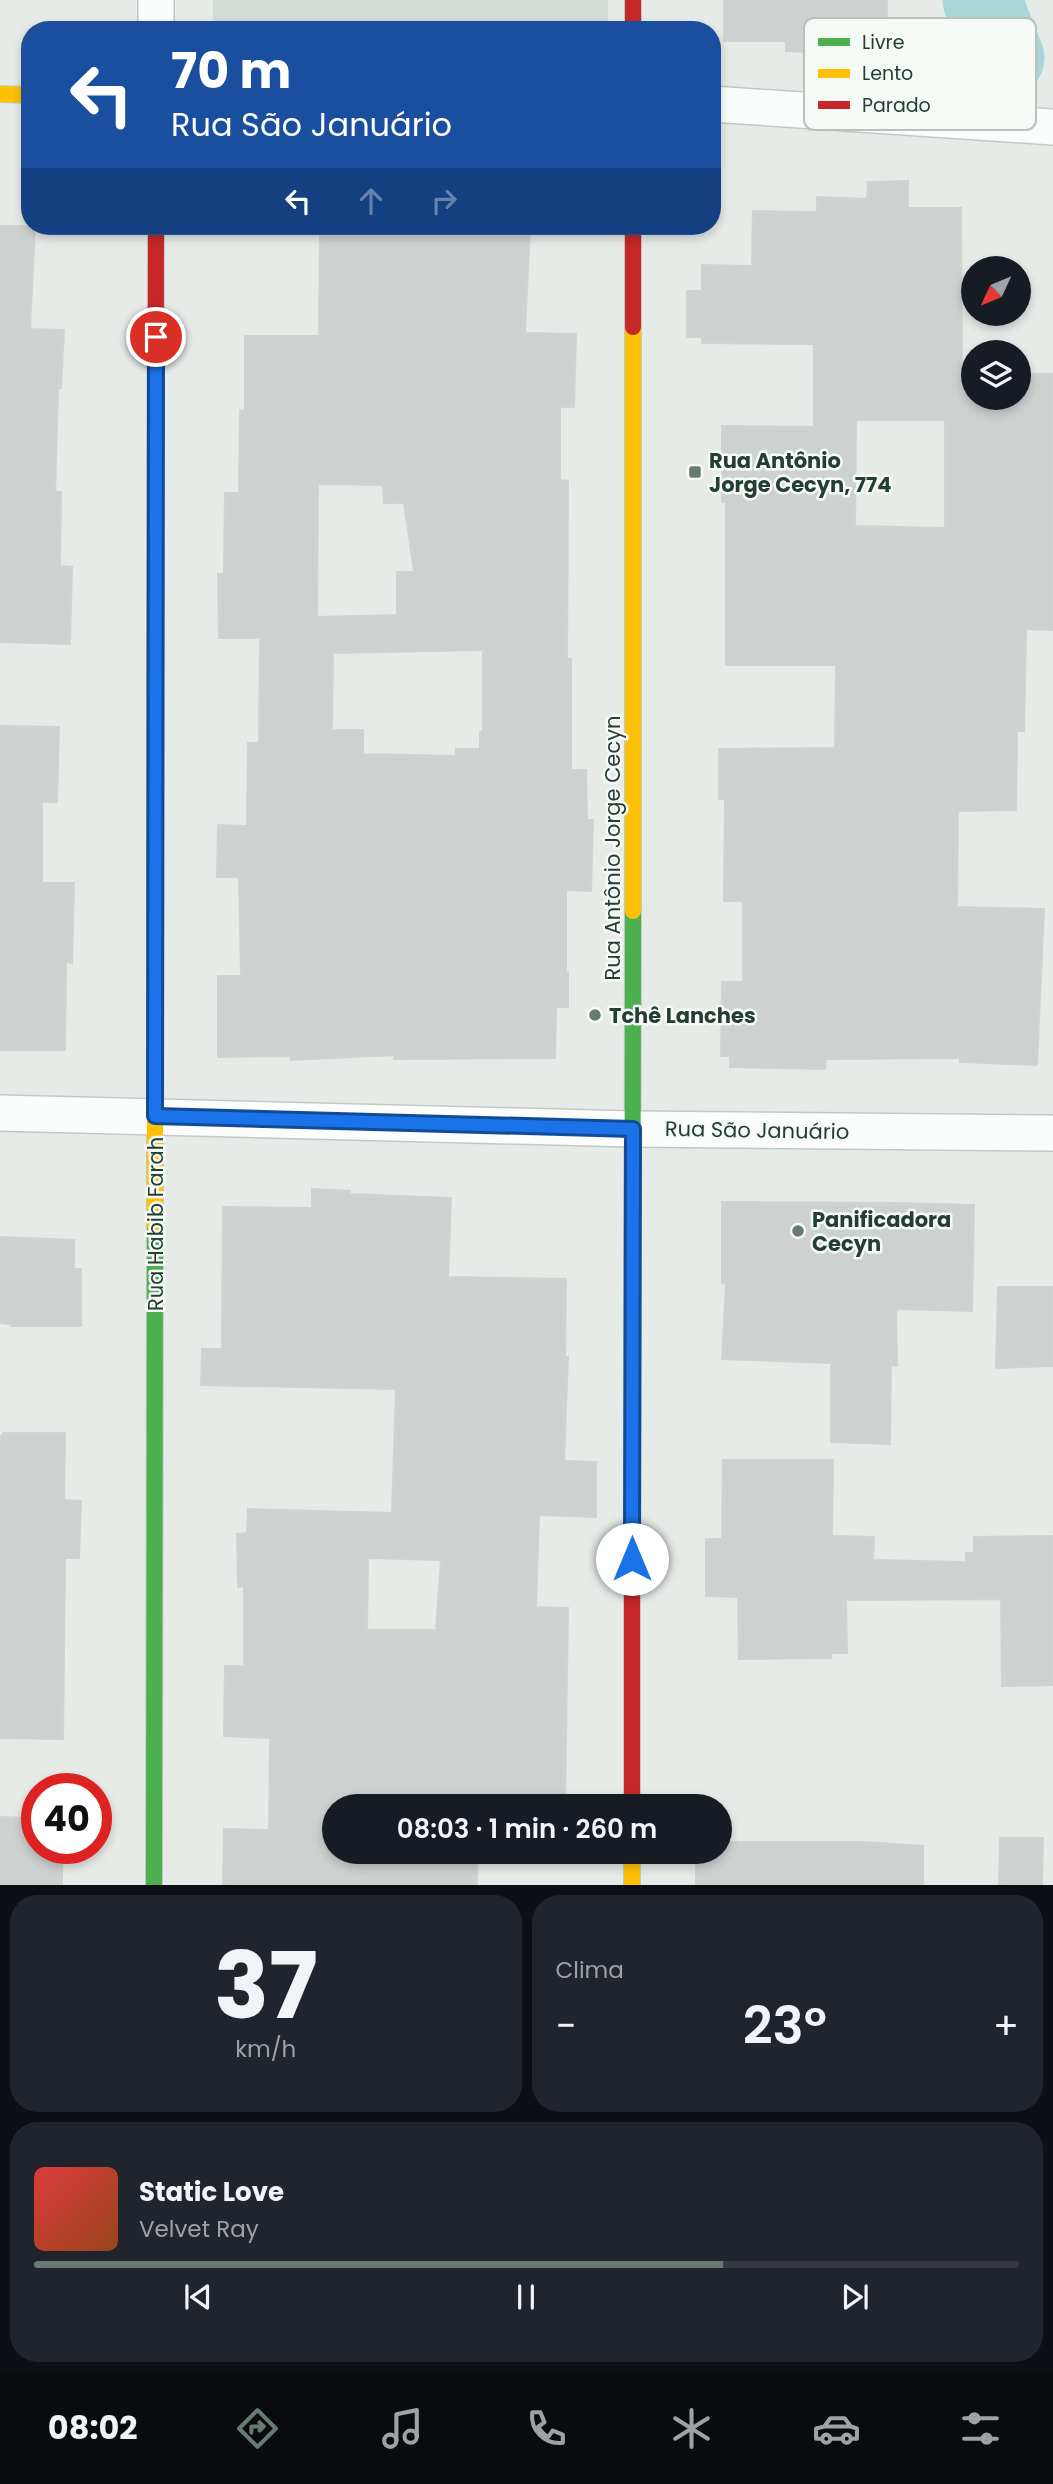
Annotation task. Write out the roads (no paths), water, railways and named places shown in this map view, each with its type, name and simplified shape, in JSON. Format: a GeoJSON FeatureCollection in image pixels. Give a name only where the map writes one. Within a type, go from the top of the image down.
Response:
{"type":"FeatureCollection","features":[{"type":"Feature","properties":{"kind":"street"},"geometry":{"type":"LineString","coordinates":[[156,0],[156,21]]}},
{"type":"Feature","properties":{"kind":"street"},"geometry":{"type":"LineString","coordinates":[[633,0],[633,21]]}},
{"type":"Feature","properties":{"kind":"street"},"geometry":{"type":"LineString","coordinates":[[0,94],[21,95]]}},
{"type":"Feature","properties":{"kind":"street"},"geometry":{"type":"LineString","coordinates":[[721,105],[804,110]]}},
{"type":"Feature","properties":{"kind":"street","name":"Rua Habib Farah"},"geometry":{"type":"LineString","coordinates":[[154,1885],[156,235]]}},
{"type":"Feature","properties":{"kind":"street","name":"Rua Antônio Jorge Cecyn"},"geometry":{"type":"LineString","coordinates":[[632,1794],[633,235]]}},
{"type":"Feature","properties":{"kind":"street","name":"Rua São Januário"},"geometry":{"type":"LineString","coordinates":[[0,1113],[633,1129],[1053,1133]]}},
{"type":"Feature","properties":{"kind":"street"},"geometry":{"type":"LineString","coordinates":[[632,1864],[632,1885]]}},
{"type":"Feature","properties":{"kind":"waterway"},"geometry":{"type":"LineString","coordinates":[[982,0],[989,18]]}},
{"type":"Feature","properties":{"kind":"place","name":"Rua Antônio Jorge Cecyn, 774"},"geometry":{"type":"Point","coordinates":[695,472]}},
{"type":"Feature","properties":{"kind":"place","name":"Tchê Lanches"},"geometry":{"type":"Point","coordinates":[595,1015]}},
{"type":"Feature","properties":{"kind":"place","name":"Panificadora Cecyn"},"geometry":{"type":"Point","coordinates":[798,1231]}}]}
